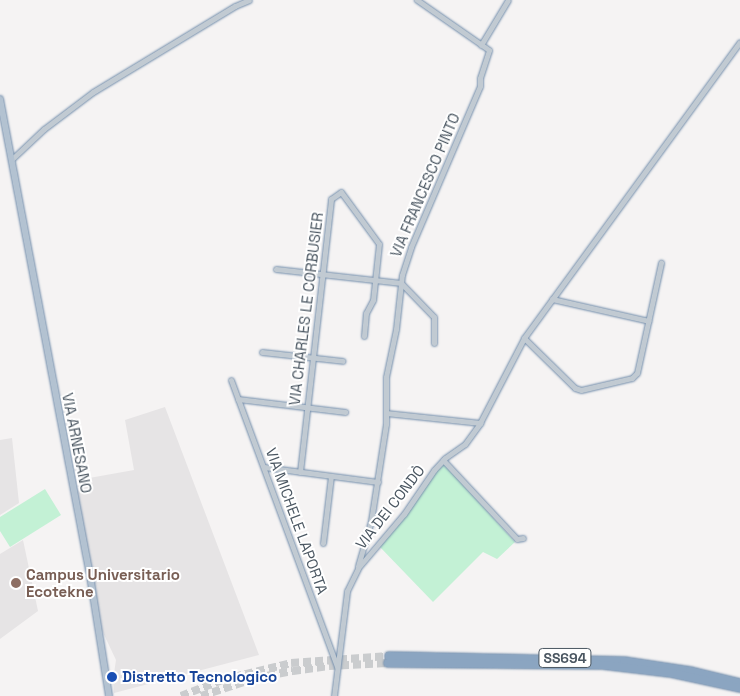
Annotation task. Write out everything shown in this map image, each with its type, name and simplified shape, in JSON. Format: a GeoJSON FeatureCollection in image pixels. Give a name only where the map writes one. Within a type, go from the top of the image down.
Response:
{"type":"FeatureCollection","features":[{"type":"Feature","properties":{"kind":"highway","name":"SS694"},"geometry":{"type":"LineString","coordinates":[[740,683],[690,671],[624,661],[389,660],[603,665],[671,673],[740,688]]}},
{"type":"Feature","properties":{"kind":"main road","name":"VIA ARNESANO"},"geometry":{"type":"LineString","coordinates":[[0,99],[110,696]]}},
{"type":"Feature","properties":{"kind":"street"},"geometry":{"type":"LineString","coordinates":[[11,160],[44,129],[93,92],[235,6],[249,0]]}},
{"type":"Feature","properties":{"kind":"street"},"geometry":{"type":"LineString","coordinates":[[417,0],[481,45],[508,0]]}},
{"type":"Feature","properties":{"kind":"street","name":"VIA DEI CONDÒ"},"geometry":{"type":"LineString","coordinates":[[334,696],[347,591],[358,568],[404,514],[443,460],[466,444],[480,423],[514,354],[524,338],[740,42]]}},
{"type":"Feature","properties":{"kind":"street","name":"VIA FRANCESCO PINTO"},"geometry":{"type":"LineString","coordinates":[[358,568],[371,521],[378,482],[386,413],[386,377],[396,329],[401,283],[411,247],[480,86],[480,78],[489,50],[481,45]]}},
{"type":"Feature","properties":{"kind":"street","name":"VIA CHARLES LE CORBUSIER"},"geometry":{"type":"LineString","coordinates":[[300,472],[331,199],[341,192],[379,244],[373,300],[366,313],[364,336]]}},
{"type":"Feature","properties":{"kind":"street"},"geometry":{"type":"LineString","coordinates":[[524,338],[575,388],[582,390],[635,376],[661,263]]}},
{"type":"Feature","properties":{"kind":"street"},"geometry":{"type":"LineString","coordinates":[[276,269],[401,283],[434,317],[434,343]]}},
{"type":"Feature","properties":{"kind":"street"},"geometry":{"type":"LineString","coordinates":[[552,299],[649,320]]}},
{"type":"Feature","properties":{"kind":"street"},"geometry":{"type":"LineString","coordinates":[[262,352],[343,361]]}},
{"type":"Feature","properties":{"kind":"street","name":"VIA MICHELE LAPORTA"},"geometry":{"type":"LineString","coordinates":[[231,380],[338,670]]}},
{"type":"Feature","properties":{"kind":"street"},"geometry":{"type":"LineString","coordinates":[[238,399],[346,412]]}},
{"type":"Feature","properties":{"kind":"street"},"geometry":{"type":"LineString","coordinates":[[386,413],[480,423]]}},
{"type":"Feature","properties":{"kind":"street"},"geometry":{"type":"LineString","coordinates":[[443,460],[517,539],[522,538]]}},
{"type":"Feature","properties":{"kind":"street"},"geometry":{"type":"LineString","coordinates":[[264,468],[378,482]]}},
{"type":"Feature","properties":{"kind":"street"},"geometry":{"type":"LineString","coordinates":[[322,543],[331,476]]}},
{"type":"Feature","properties":{"kind":"shaded area"},"geometry":{"type":"Polygon","coordinates":[[[165,407],[259,655],[114,693],[113,680],[116,660],[99,624],[75,489],[79,488],[78,480],[134,470],[125,420],[165,407]]]}},
{"type":"Feature","properties":{"kind":"shaded area"},"geometry":{"type":"Polygon","coordinates":[[[12,438],[19,503],[0,515],[0,440],[12,438]]]}},
{"type":"Feature","properties":{"kind":"shaded area","name":"Campus Universitario Ecotekne"},"geometry":{"type":"Polygon","coordinates":[[[23,540],[38,611],[0,639],[0,554],[23,540]]]}},
{"type":"Feature","properties":{"kind":"green space"},"geometry":{"type":"Polygon","coordinates":[[[443,463],[515,542],[497,559],[483,552],[433,602],[379,546],[413,506],[435,471],[443,463]]]}},
{"type":"Feature","properties":{"kind":"green space"},"geometry":{"type":"Polygon","coordinates":[[[45,489],[61,515],[10,547],[0,531],[0,517],[45,489]]]}},
{"type":"Feature","properties":{"kind":"tunnel"},"geometry":{"type":"LineString","coordinates":[[181,696],[222,680],[291,663],[389,656]]}},
{"type":"Feature","properties":{"kind":"tunnel"},"geometry":{"type":"LineString","coordinates":[[201,696],[256,678],[293,671],[329,666],[388,663]]}},
{"type":"Feature","properties":{"kind":"place","name":"Campus Universitario Ecotekne"},"geometry":{"type":"Point","coordinates":[16,583]}},
{"type":"Feature","properties":{"kind":"place","name":"Distretto Tecnologico"},"geometry":{"type":"Point","coordinates":[112,677]}}]}
